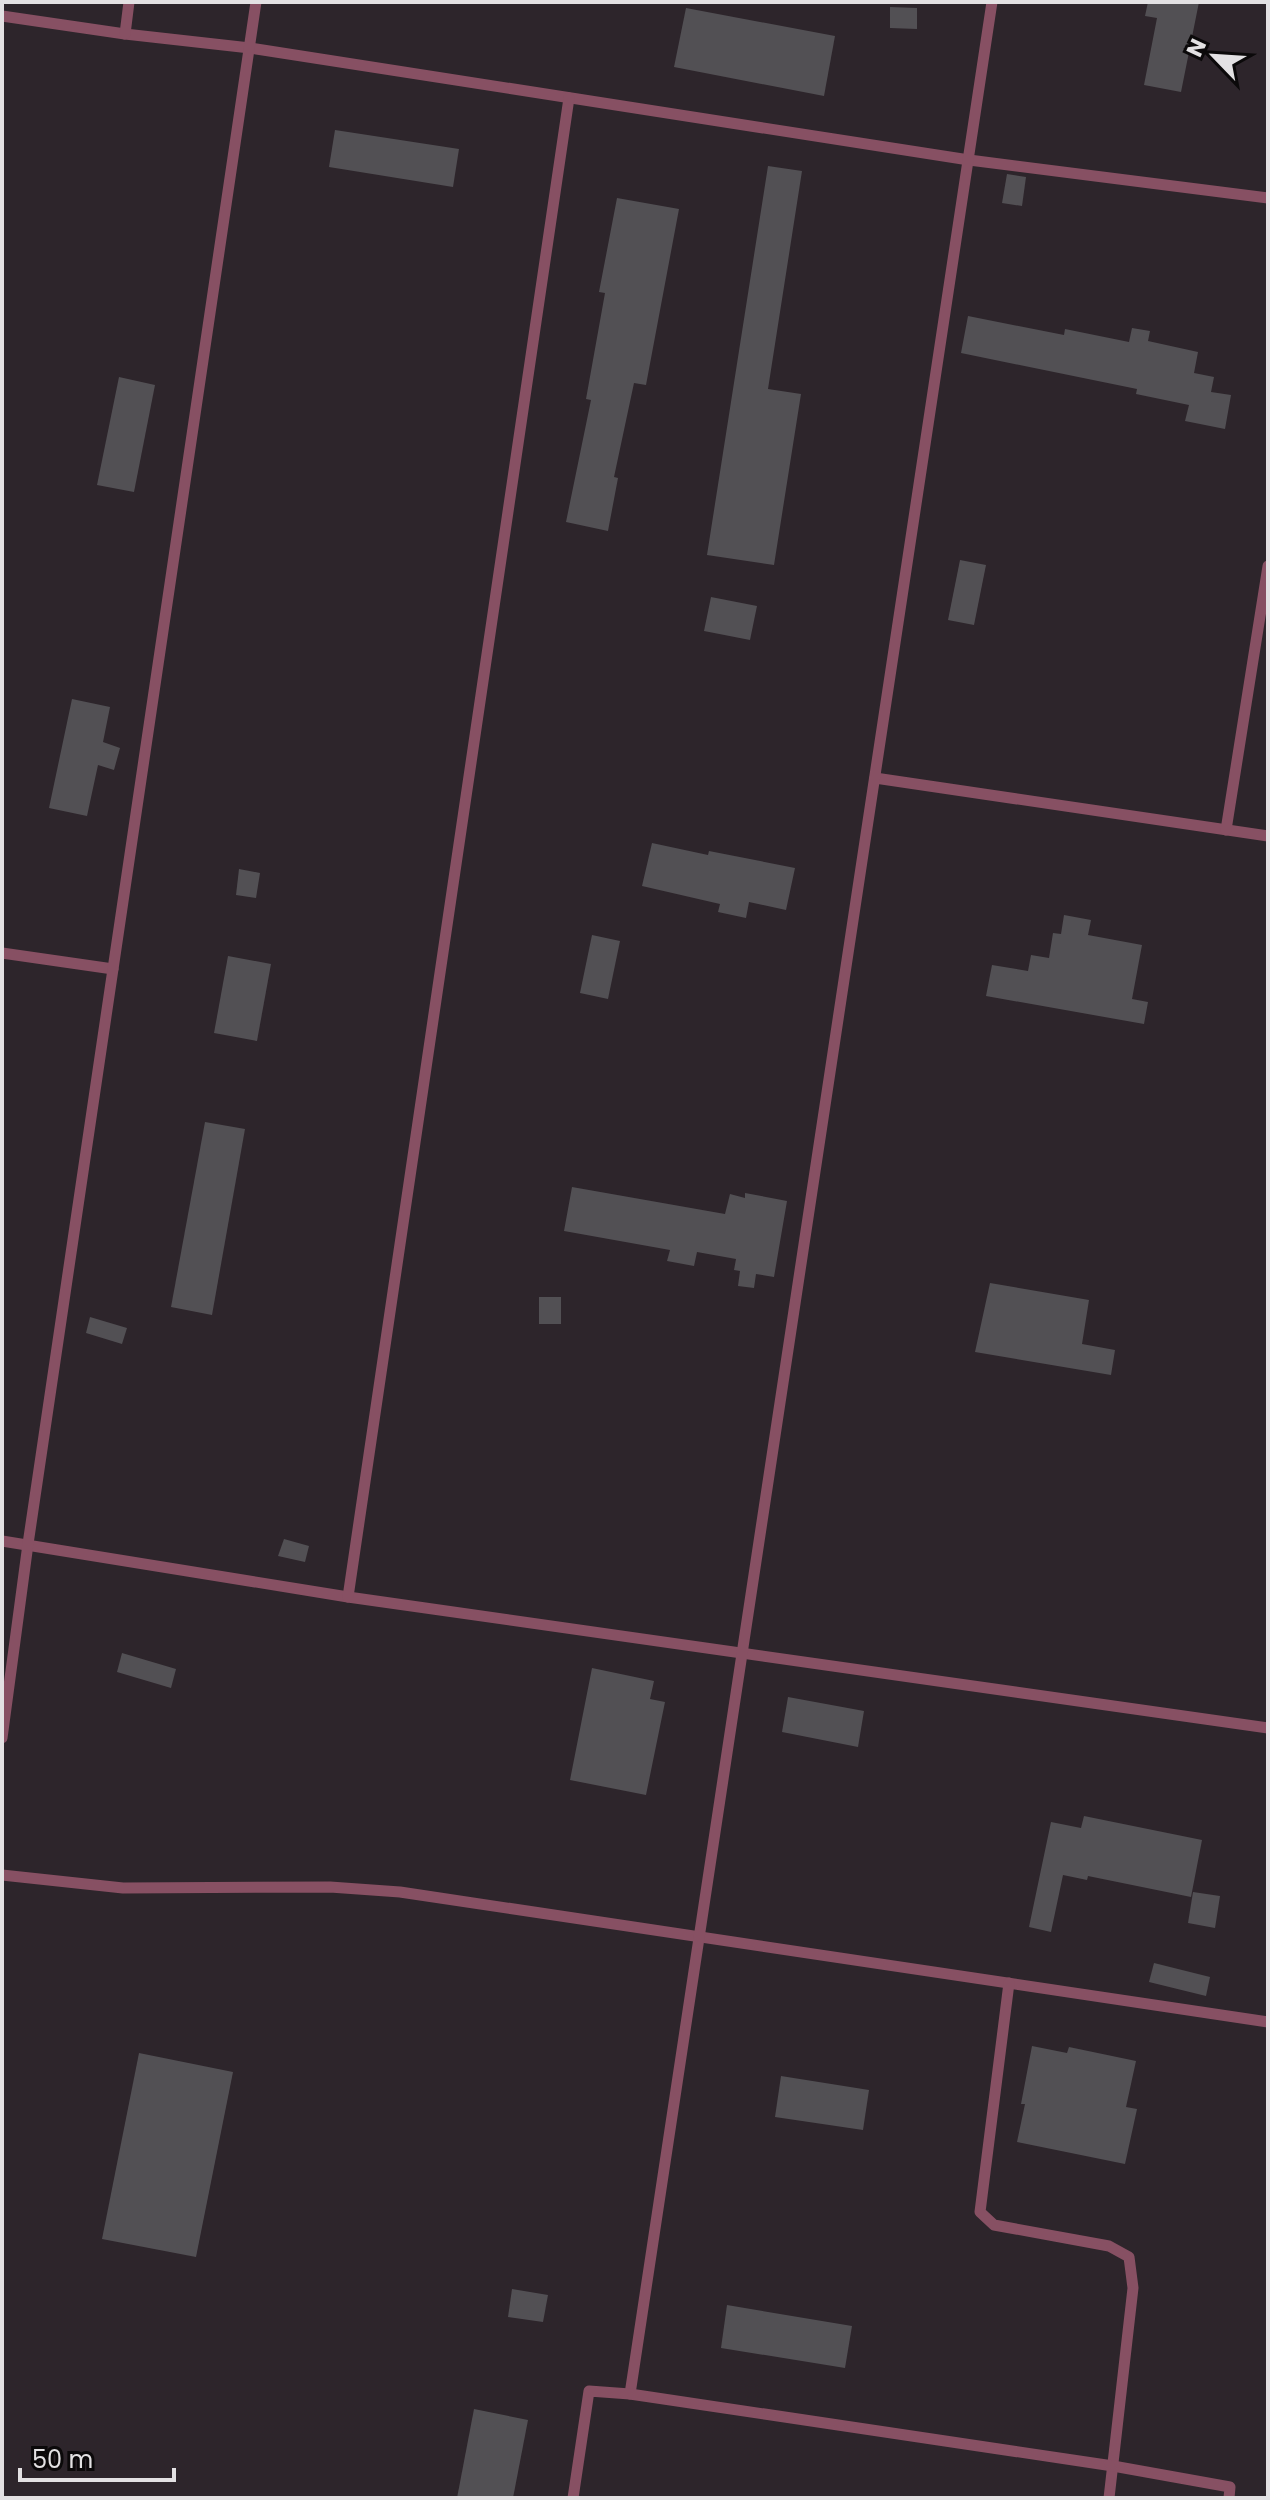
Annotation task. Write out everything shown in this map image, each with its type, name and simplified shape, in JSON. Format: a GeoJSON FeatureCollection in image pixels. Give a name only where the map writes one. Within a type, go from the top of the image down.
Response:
{"type":"FeatureCollection","features":[{"type":"Feature","properties":{"kind":"lane"},"geometry":{"type":"LineString","coordinates":[[125,34],[129,2]]}},
{"type":"Feature","properties":{"kind":"lane"},"geometry":{"type":"LineString","coordinates":[[2,1738],[256,2]]}},
{"type":"Feature","properties":{"kind":"lane"},"geometry":{"type":"LineString","coordinates":[[630,2394],[992,2]]}},
{"type":"Feature","properties":{"kind":"lane"},"geometry":{"type":"LineString","coordinates":[[2,16],[250,48],[969,160],[1268,198]]}},
{"type":"Feature","properties":{"kind":"lane"},"geometry":{"type":"LineString","coordinates":[[348,1597],[569,98]]}},
{"type":"Feature","properties":{"kind":"lane"},"geometry":{"type":"LineString","coordinates":[[1226,830],[1268,566]]}},
{"type":"Feature","properties":{"kind":"lane"},"geometry":{"type":"LineString","coordinates":[[875,778],[1268,836]]}},
{"type":"Feature","properties":{"kind":"lane"},"geometry":{"type":"LineString","coordinates":[[2,953],[113,969]]}},
{"type":"Feature","properties":{"kind":"lane"},"geometry":{"type":"LineString","coordinates":[[2,1541],[348,1597],[1268,1728]]}},
{"type":"Feature","properties":{"kind":"lane"},"geometry":{"type":"LineString","coordinates":[[2,1875],[123,1888],[330,1887],[400,1892],[1268,2022]]}},
{"type":"Feature","properties":{"kind":"lane"},"geometry":{"type":"LineString","coordinates":[[1009,1983],[980,2212],[994,2225],[1109,2246],[1129,2257],[1133,2288],[1109,2498]]}},
{"type":"Feature","properties":{"kind":"lane"},"geometry":{"type":"LineString","coordinates":[[573,2498],[589,2391],[630,2394],[1113,2466],[1230,2487],[1229,2498]]}},
{"type":"Feature","properties":{"kind":"shaded area"},"geometry":{"type":"Polygon","coordinates":[[[2,2],[1268,2],[1268,2498],[2,2498],[2,2]]]}},
{"type":"Feature","properties":{"kind":"building"},"geometry":{"type":"Polygon","coordinates":[[[1148,2],[1199,2],[1181,92],[1144,85],[1157,18],[1145,16],[1148,2]]]}},
{"type":"Feature","properties":{"kind":"building"},"geometry":{"type":"Polygon","coordinates":[[[890,7],[917,8],[917,29],[890,28],[890,7]]]}},
{"type":"Feature","properties":{"kind":"building"},"geometry":{"type":"Polygon","coordinates":[[[686,8],[835,36],[824,96],[674,67],[686,8]]]}},
{"type":"Feature","properties":{"kind":"building"},"geometry":{"type":"Polygon","coordinates":[[[335,130],[459,149],[453,187],[329,167],[335,130]]]}},
{"type":"Feature","properties":{"kind":"building"},"geometry":{"type":"Polygon","coordinates":[[[768,166],[802,171],[768,389],[801,394],[774,565],[707,555],[768,166]]]}},
{"type":"Feature","properties":{"kind":"building"},"geometry":{"type":"Polygon","coordinates":[[[1007,174],[1026,177],[1022,206],[1002,203],[1007,174]]]}},
{"type":"Feature","properties":{"kind":"building"},"geometry":{"type":"Polygon","coordinates":[[[617,198],[679,209],[646,385],[634,383],[614,477],[618,478],[608,531],[566,522],[591,400],[586,399],[605,293],[599,292],[617,198]]]}},
{"type":"Feature","properties":{"kind":"building"},"geometry":{"type":"Polygon","coordinates":[[[968,316],[1064,335],[1065,329],[1129,342],[1132,328],[1150,331],[1148,341],[1198,352],[1194,373],[1214,377],[1211,392],[1231,395],[1225,429],[1185,421],[1189,405],[1136,394],[1137,389],[961,353],[968,316]]]}},
{"type":"Feature","properties":{"kind":"building"},"geometry":{"type":"Polygon","coordinates":[[[119,377],[155,385],[134,492],[97,485],[119,377]]]}},
{"type":"Feature","properties":{"kind":"building"},"geometry":{"type":"Polygon","coordinates":[[[960,560],[986,565],[974,625],[948,620],[960,560]]]}},
{"type":"Feature","properties":{"kind":"building"},"geometry":{"type":"Polygon","coordinates":[[[711,597],[757,606],[750,640],[704,631],[711,597]]]}},
{"type":"Feature","properties":{"kind":"building"},"geometry":{"type":"Polygon","coordinates":[[[72,699],[110,707],[103,742],[120,748],[114,770],[98,765],[87,816],[49,808],[72,699]]]}},
{"type":"Feature","properties":{"kind":"building"},"geometry":{"type":"Polygon","coordinates":[[[652,843],[795,868],[786,910],[749,902],[746,918],[718,912],[720,904],[642,886],[652,843]]]}},
{"type":"Feature","properties":{"kind":"building"},"geometry":{"type":"Polygon","coordinates":[[[239,869],[260,873],[256,898],[236,895],[239,869]]]}},
{"type":"Feature","properties":{"kind":"building"},"geometry":{"type":"Polygon","coordinates":[[[1064,915],[1091,920],[1088,935],[1142,945],[1132,999],[1148,1002],[1144,1024],[986,996],[992,965],[1028,971],[1031,955],[1049,958],[1053,933],[1061,934],[1064,915]]]}},
{"type":"Feature","properties":{"kind":"building"},"geometry":{"type":"Polygon","coordinates":[[[592,935],[620,941],[608,999],[580,993],[592,935]]]}},
{"type":"Feature","properties":{"kind":"building"},"geometry":{"type":"Polygon","coordinates":[[[228,956],[271,964],[257,1041],[214,1033],[228,956]]]}},
{"type":"Feature","properties":{"kind":"building"},"geometry":{"type":"Polygon","coordinates":[[[205,1122],[245,1129],[212,1315],[171,1307],[205,1122]]]}},
{"type":"Feature","properties":{"kind":"building"},"geometry":{"type":"Polygon","coordinates":[[[572,1187],[725,1214],[730,1194],[745,1198],[745,1193],[787,1201],[774,1277],[756,1274],[754,1288],[738,1286],[740,1271],[734,1270],[736,1259],[697,1252],[694,1266],[667,1261],[670,1250],[564,1231],[572,1187]]]}},
{"type":"Feature","properties":{"kind":"building"},"geometry":{"type":"Polygon","coordinates":[[[990,1283],[1089,1300],[1082,1344],[1115,1350],[1111,1375],[975,1352],[990,1283]]]}},
{"type":"Feature","properties":{"kind":"building"},"geometry":{"type":"Polygon","coordinates":[[[539,1297],[561,1297],[561,1324],[539,1324],[539,1297]]]}},
{"type":"Feature","properties":{"kind":"building"},"geometry":{"type":"Polygon","coordinates":[[[90,1317],[127,1328],[122,1344],[86,1333],[90,1317]]]}},
{"type":"Feature","properties":{"kind":"building"},"geometry":{"type":"Polygon","coordinates":[[[284,1539],[309,1546],[305,1562],[278,1556],[284,1539]]]}},
{"type":"Feature","properties":{"kind":"building"},"geometry":{"type":"Polygon","coordinates":[[[122,1653],[176,1669],[171,1688],[117,1672],[122,1653]]]}},
{"type":"Feature","properties":{"kind":"building"},"geometry":{"type":"Polygon","coordinates":[[[592,1668],[654,1681],[650,1699],[665,1702],[646,1795],[570,1780],[592,1668]]]}},
{"type":"Feature","properties":{"kind":"building"},"geometry":{"type":"Polygon","coordinates":[[[788,1697],[864,1711],[858,1747],[782,1732],[788,1697]]]}},
{"type":"Feature","properties":{"kind":"building"},"geometry":{"type":"Polygon","coordinates":[[[1084,1816],[1202,1840],[1191,1897],[1088,1876],[1087,1880],[1063,1875],[1051,1932],[1029,1927],[1051,1822],[1081,1828],[1084,1816]]]}},
{"type":"Feature","properties":{"kind":"building"},"geometry":{"type":"Polygon","coordinates":[[[1193,1892],[1220,1896],[1215,1928],[1188,1923],[1193,1892]]]}},
{"type":"Feature","properties":{"kind":"building"},"geometry":{"type":"Polygon","coordinates":[[[1154,1963],[1210,1977],[1206,1996],[1149,1982],[1154,1963]]]}},
{"type":"Feature","properties":{"kind":"building"},"geometry":{"type":"Polygon","coordinates":[[[1032,2046],[1067,2053],[1069,2047],[1136,2061],[1126,2107],[1137,2109],[1125,2164],[1017,2142],[1032,2046]]]}},
{"type":"Feature","properties":{"kind":"building"},"geometry":{"type":"Polygon","coordinates":[[[139,2053],[233,2072],[196,2257],[102,2239],[139,2053]]]}},
{"type":"Feature","properties":{"kind":"building"},"geometry":{"type":"Polygon","coordinates":[[[781,2076],[869,2090],[863,2130],[775,2117],[781,2076]]]}},
{"type":"Feature","properties":{"kind":"building"},"geometry":{"type":"Polygon","coordinates":[[[512,2289],[548,2295],[543,2322],[508,2317],[512,2289]]]}},
{"type":"Feature","properties":{"kind":"building"},"geometry":{"type":"Polygon","coordinates":[[[727,2305],[852,2326],[845,2368],[721,2348],[727,2305]]]}},
{"type":"Feature","properties":{"kind":"building"},"geometry":{"type":"Polygon","coordinates":[[[474,2409],[528,2420],[513,2498],[457,2498],[474,2409]]]}}]}
